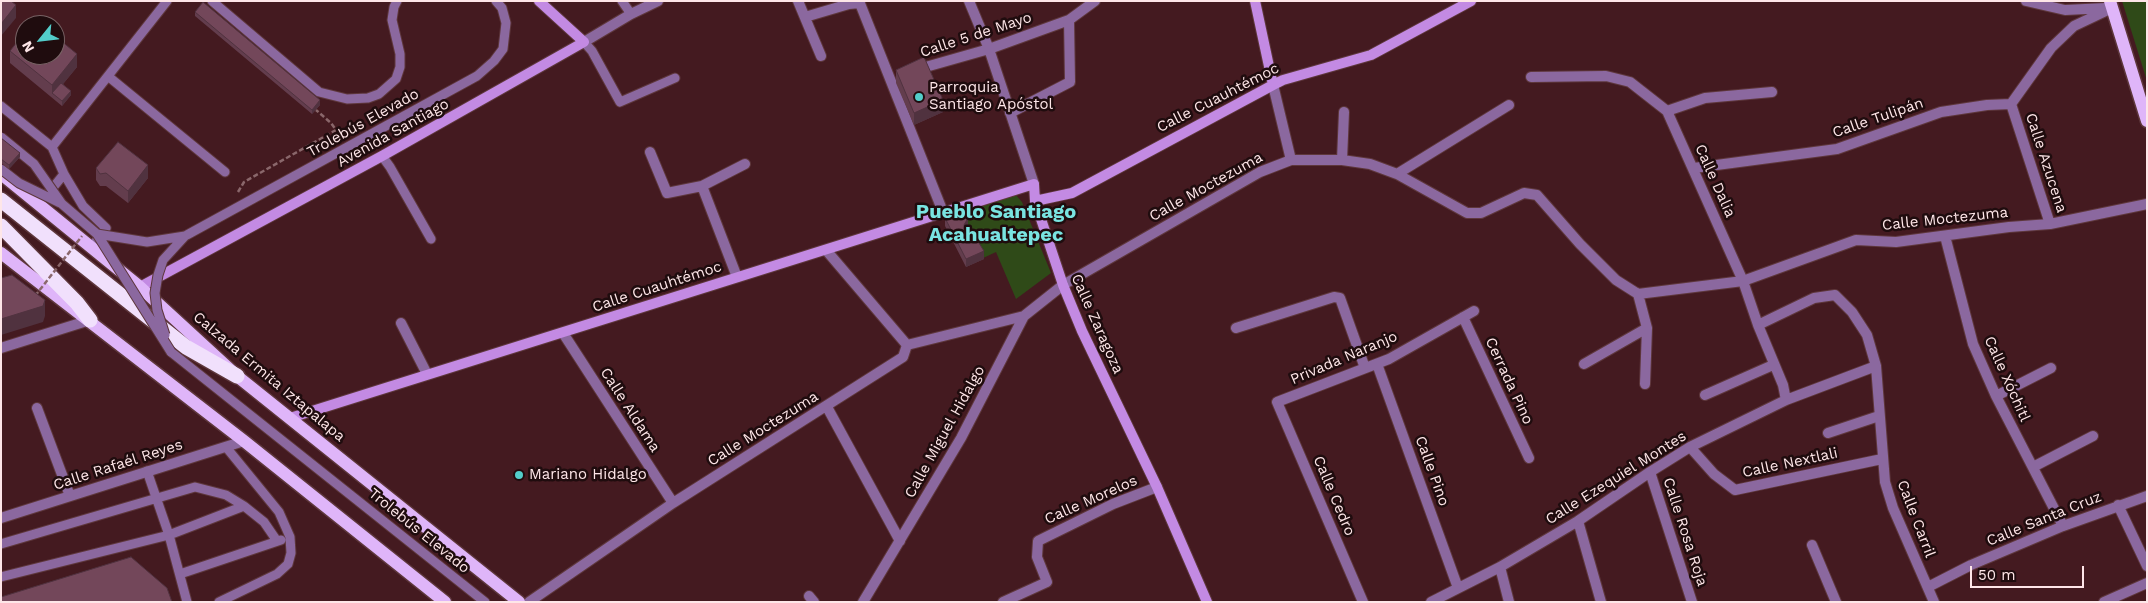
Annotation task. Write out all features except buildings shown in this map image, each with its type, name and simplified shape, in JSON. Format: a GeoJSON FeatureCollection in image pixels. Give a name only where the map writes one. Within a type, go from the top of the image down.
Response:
{"type":"FeatureCollection","features":[{"type":"Feature","properties":{"kind":"highway"},"geometry":{"type":"LineString","coordinates":[[1,200],[186,347],[238,376]]}},
{"type":"Feature","properties":{"kind":"highway"},"geometry":{"type":"LineString","coordinates":[[1,226],[76,302],[90,320]]}},
{"type":"Feature","properties":{"kind":"main road"},"geometry":{"type":"LineString","coordinates":[[2111,5],[2147,121]]}},
{"type":"Feature","properties":{"kind":"main road","name":"Calzada Ermita Iztapalapa"},"geometry":{"type":"LineString","coordinates":[[1,174],[140,287],[238,376],[519,602]]}},
{"type":"Feature","properties":{"kind":"main road"},"geometry":{"type":"LineString","coordinates":[[1,253],[244,441],[445,602]]}},
{"type":"Feature","properties":{"kind":"street"},"geometry":{"type":"LineString","coordinates":[[539,1],[584,42]]}},
{"type":"Feature","properties":{"kind":"street","name":"Avenida Santiago"},"geometry":{"type":"LineString","coordinates":[[140,287],[382,156],[631,14],[658,1]]}},
{"type":"Feature","properties":{"kind":"street"},"geometry":{"type":"LineString","coordinates":[[798,1],[821,56]]}},
{"type":"Feature","properties":{"kind":"street","name":"Calle Zaragoza"},"geometry":{"type":"LineString","coordinates":[[969,1],[988,49],[1034,184],[1035,202],[1063,286],[1082,331],[1157,487],[1206,602]]}},
{"type":"Feature","properties":{"kind":"street","name":"Calle 5 de Mayo"},"geometry":{"type":"LineString","coordinates":[[899,75],[988,49],[1069,20],[1095,1]]}},
{"type":"Feature","properties":{"kind":"street"},"geometry":{"type":"LineString","coordinates":[[1256,1],[1291,160]]}},
{"type":"Feature","properties":{"kind":"street","name":"Calle Cuauhtémoc"},"geometry":{"type":"LineString","coordinates":[[1035,202],[1072,193],[1273,84],[1371,55],[1471,1]]}},
{"type":"Feature","properties":{"kind":"street"},"geometry":{"type":"LineString","coordinates":[[2026,1],[2065,10],[2111,5]]}},
{"type":"Feature","properties":{"kind":"street"},"geometry":{"type":"LineString","coordinates":[[805,17],[860,2],[899,75],[943,212]]}},
{"type":"Feature","properties":{"kind":"street","name":"Calle Azucena"},"geometry":{"type":"LineString","coordinates":[[2050,224],[2011,104],[2051,48],[2074,26],[2111,5]]}},
{"type":"Feature","properties":{"kind":"street"},"geometry":{"type":"LineString","coordinates":[[1010,112],[1070,82],[1069,20]]}},
{"type":"Feature","properties":{"kind":"street","name":"Calle Dalia"},"geometry":{"type":"LineString","coordinates":[[1531,77],[1606,76],[1630,82],[1667,111],[1743,281],[1758,325],[1783,385],[1786,400]]}},
{"type":"Feature","properties":{"kind":"street"},"geometry":{"type":"LineString","coordinates":[[1667,111],[1704,98],[1772,92]]}},
{"type":"Feature","properties":{"kind":"street"},"geometry":{"type":"LineString","coordinates":[[1397,174],[1509,104]]}},
{"type":"Feature","properties":{"kind":"street","name":"Calle Tulipán"},"geometry":{"type":"LineString","coordinates":[[1694,168],[1837,149],[1941,112],[1987,105],[2011,104]]}},
{"type":"Feature","properties":{"kind":"street"},"geometry":{"type":"LineString","coordinates":[[1342,160],[1344,112]]}},
{"type":"Feature","properties":{"kind":"street"},"geometry":{"type":"LineString","coordinates":[[650,152],[667,192],[702,186],[745,164]]}},
{"type":"Feature","properties":{"kind":"street","name":"Calle Moctezuma"},"geometry":{"type":"LineString","coordinates":[[1063,286],[1260,172],[1291,160],[1342,160],[1370,164],[1397,174],[1467,213],[1481,213],[1524,193],[1537,195],[1580,244],[1616,280],[1638,294],[1743,281],[1856,240],[1896,242],[2009,227],[2050,224],[2147,204]]}},
{"type":"Feature","properties":{"kind":"street","name":"Calle Cuauhtémoc"},"geometry":{"type":"LineString","coordinates":[[290,418],[1034,184]]}},
{"type":"Feature","properties":{"kind":"street"},"geometry":{"type":"LineString","coordinates":[[702,186],[737,277]]}},
{"type":"Feature","properties":{"kind":"street","name":"Calle Xóchitl"},"geometry":{"type":"LineString","coordinates":[[1945,236],[1973,344],[1996,396],[2063,526]]}},
{"type":"Feature","properties":{"kind":"street"},"geometry":{"type":"LineString","coordinates":[[826,250],[907,345],[1024,316]]}},
{"type":"Feature","properties":{"kind":"street","name":"Calle Miguel Hidalgo"},"geometry":{"type":"LineString","coordinates":[[863,602],[961,438],[1024,316],[1063,286]]}},
{"type":"Feature","properties":{"kind":"street"},"geometry":{"type":"LineString","coordinates":[[1638,294],[1647,328],[1645,384]]}},
{"type":"Feature","properties":{"kind":"street","name":"Calle Carril"},"geometry":{"type":"LineString","coordinates":[[1758,325],[1814,298],[1835,295],[1852,312],[1867,335],[1876,366],[1885,482],[1893,508],[1934,602]]}},
{"type":"Feature","properties":{"kind":"street"},"geometry":{"type":"LineString","coordinates":[[1236,328],[1334,297],[1340,298],[1365,368]]}},
{"type":"Feature","properties":{"kind":"street","name":"Privada Naranjo"},"geometry":{"type":"LineString","coordinates":[[1277,402],[1377,364],[1474,311]]}},
{"type":"Feature","properties":{"kind":"street","name":"Cerrada Pino"},"geometry":{"type":"LineString","coordinates":[[1463,317],[1529,458]]}},
{"type":"Feature","properties":{"kind":"street"},"geometry":{"type":"LineString","coordinates":[[1,348],[90,320]]}},
{"type":"Feature","properties":{"kind":"street"},"geometry":{"type":"LineString","coordinates":[[401,323],[427,374]]}},
{"type":"Feature","properties":{"kind":"street"},"geometry":{"type":"LineString","coordinates":[[1584,364],[1647,328]]}},
{"type":"Feature","properties":{"kind":"street","name":"Calle Aldama"},"geometry":{"type":"LineString","coordinates":[[563,333],[673,504]]}},
{"type":"Feature","properties":{"kind":"street","name":"Calle Moctezuma"},"geometry":{"type":"LineString","coordinates":[[529,602],[673,504],[903,357],[907,345]]}},
{"type":"Feature","properties":{"kind":"street","name":"Calle Pino"},"geometry":{"type":"LineString","coordinates":[[1377,364],[1458,588]]}},
{"type":"Feature","properties":{"kind":"street"},"geometry":{"type":"LineString","coordinates":[[1705,395],[1774,364]]}},
{"type":"Feature","properties":{"kind":"street","name":"Calle Ezequiel Montes"},"geometry":{"type":"LineString","coordinates":[[1431,602],[1500,568],[1578,521],[1690,447],[1786,400],[1876,366]]}},
{"type":"Feature","properties":{"kind":"street"},"geometry":{"type":"LineString","coordinates":[[1996,396],[2051,368]]}},
{"type":"Feature","properties":{"kind":"street","name":"Calle Cedro"},"geometry":{"type":"LineString","coordinates":[[1277,402],[1363,602]]}},
{"type":"Feature","properties":{"kind":"street"},"geometry":{"type":"LineString","coordinates":[[827,407],[900,541]]}},
{"type":"Feature","properties":{"kind":"street"},"geometry":{"type":"LineString","coordinates":[[37,408],[70,496]]}},
{"type":"Feature","properties":{"kind":"street"},"geometry":{"type":"LineString","coordinates":[[1828,433],[1879,416]]}},
{"type":"Feature","properties":{"kind":"street"},"geometry":{"type":"LineString","coordinates":[[2033,468],[2093,436]]}},
{"type":"Feature","properties":{"kind":"street","name":"Calle Rafaél Reyes"},"geometry":{"type":"LineString","coordinates":[[1,518],[244,441]]}},
{"type":"Feature","properties":{"kind":"street","name":"Calle Nextlali"},"geometry":{"type":"LineString","coordinates":[[1690,447],[1714,474],[1735,490],[1882,459]]}},
{"type":"Feature","properties":{"kind":"street","name":"Calle Rosa Roja"},"geometry":{"type":"LineString","coordinates":[[1650,472],[1692,602]]}},
{"type":"Feature","properties":{"kind":"street","name":"Calle Morelos"},"geometry":{"type":"LineString","coordinates":[[1003,602],[1047,582],[1037,557],[1038,541],[1113,504],[1157,487]]}},
{"type":"Feature","properties":{"kind":"street","name":"Calle Santa Cruz"},"geometry":{"type":"LineString","coordinates":[[1928,587],[1971,565],[2063,526],[2147,496]]}},
{"type":"Feature","properties":{"kind":"street"},"geometry":{"type":"LineString","coordinates":[[2118,505],[2147,566]]}},
{"type":"Feature","properties":{"kind":"street"},"geometry":{"type":"LineString","coordinates":[[1578,521],[1601,602]]}},
{"type":"Feature","properties":{"kind":"street"},"geometry":{"type":"LineString","coordinates":[[1812,546],[1836,602]]}},
{"type":"Feature","properties":{"kind":"street"},"geometry":{"type":"LineString","coordinates":[[1500,568],[1509,602]]}},
{"type":"Feature","properties":{"kind":"street"},"geometry":{"type":"LineString","coordinates":[[2104,602],[2147,583]]}},
{"type":"Feature","properties":{"kind":"lane"},"geometry":{"type":"LineString","coordinates":[[52,148],[168,1]]}},
{"type":"Feature","properties":{"kind":"lane","name":"Trolebús Elevado"},"geometry":{"type":"LineString","coordinates":[[212,1],[319,92],[347,99],[368,98],[379,94],[396,80],[400,67],[400,54],[392,20],[397,1]]}},
{"type":"Feature","properties":{"kind":"lane","name":"Trolebús Elevado"},"geometry":{"type":"LineString","coordinates":[[171,352],[157,310],[155,294],[163,260],[185,236],[477,76],[494,61],[503,49],[506,23],[502,8],[496,1]]}},
{"type":"Feature","properties":{"kind":"lane"},"geometry":{"type":"LineString","coordinates":[[622,1],[631,14]]}},
{"type":"Feature","properties":{"kind":"lane"},"geometry":{"type":"LineString","coordinates":[[584,42],[592,51],[620,102],[675,78]]}},
{"type":"Feature","properties":{"kind":"lane"},"geometry":{"type":"LineString","coordinates":[[109,77],[225,172]]}},
{"type":"Feature","properties":{"kind":"lane"},"geometry":{"type":"LineString","coordinates":[[1,106],[52,148],[64,174],[83,206],[106,228],[91,248]]}},
{"type":"Feature","properties":{"kind":"lane","name":"Trolebús Elevado"},"geometry":{"type":"LineString","coordinates":[[1,137],[34,164],[62,204],[97,234],[171,352],[485,602]]}},
{"type":"Feature","properties":{"kind":"lane"},"geometry":{"type":"LineString","coordinates":[[382,156],[431,239]]}},
{"type":"Feature","properties":{"kind":"lane","name":"Trolebús Elevado"},"geometry":{"type":"LineString","coordinates":[[1,169],[19,183],[62,204]]}},
{"type":"Feature","properties":{"kind":"lane"},"geometry":{"type":"LineString","coordinates":[[39,205],[64,174]]}},
{"type":"Feature","properties":{"kind":"lane","name":"Trolebús Elevado"},"geometry":{"type":"LineString","coordinates":[[97,234],[147,242],[185,236]]}},
{"type":"Feature","properties":{"kind":"lane"},"geometry":{"type":"LineString","coordinates":[[223,601],[277,574],[288,564],[291,552],[290,537],[277,511],[226,447]]}},
{"type":"Feature","properties":{"kind":"lane"},"geometry":{"type":"LineString","coordinates":[[147,471],[169,535],[187,602]]}},
{"type":"Feature","properties":{"kind":"lane"},"geometry":{"type":"LineString","coordinates":[[1,544],[195,487],[226,495],[244,506],[264,522],[278,541]]}},
{"type":"Feature","properties":{"kind":"lane"},"geometry":{"type":"LineString","coordinates":[[1,577],[169,535],[244,506]]}},
{"type":"Feature","properties":{"kind":"lane"},"geometry":{"type":"LineString","coordinates":[[264,522],[277,511]]}},
{"type":"Feature","properties":{"kind":"lane"},"geometry":{"type":"LineString","coordinates":[[180,574],[290,537]]}},
{"type":"Feature","properties":{"kind":"path"},"geometry":{"type":"LineString","coordinates":[[236,196],[244,182],[336,130],[316,110]]}},
{"type":"Feature","properties":{"kind":"path"},"geometry":{"type":"LineString","coordinates":[[32,299],[87,230]]}},
{"type":"Feature","properties":{"kind":"green space"},"geometry":{"type":"Polygon","coordinates":[[[2122,1],[2147,1],[2147,81],[2122,1]]]}},
{"type":"Feature","properties":{"kind":"green space"},"geometry":{"type":"Polygon","coordinates":[[[1015,194],[1022,202],[1051,273],[1016,299],[996,252],[966,266],[945,218],[1015,194]]]}},
{"type":"Feature","properties":{"kind":"place","name":"Parroquia Santiago Apóstol"},"geometry":{"type":"Point","coordinates":[919,97]}},
{"type":"Feature","properties":{"kind":"place","name":"Mariano Hidalgo"},"geometry":{"type":"Point","coordinates":[519,475]}},
{"type":"Feature","properties":{"kind":"district","name":"Pueblo Santiago Acahualtepec"},"geometry":{"type":"Point","coordinates":[996,224]}}]}
